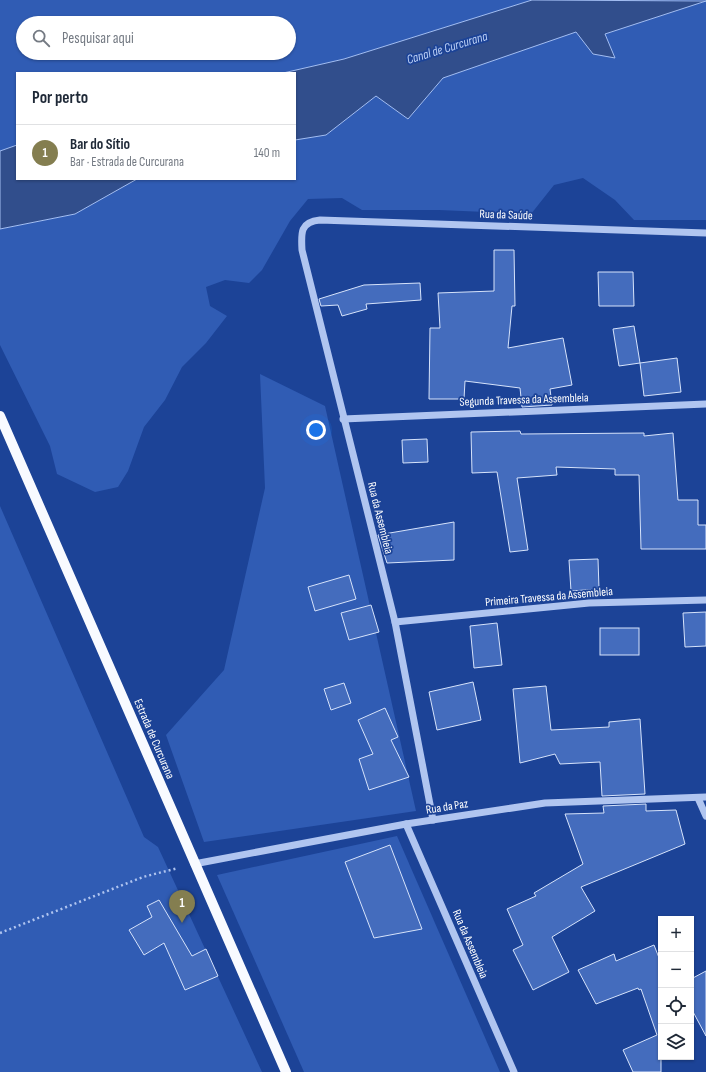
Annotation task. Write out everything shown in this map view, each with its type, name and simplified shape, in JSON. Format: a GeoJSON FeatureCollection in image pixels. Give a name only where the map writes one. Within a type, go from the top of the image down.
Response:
{"type":"FeatureCollection","features":[{"type":"Feature","properties":{"kind":"main road","name":"Estrada de Curcurana"},"geometry":{"type":"LineString","coordinates":[[0,416],[194,864],[286,1072]]}},
{"type":"Feature","properties":{"kind":"street","name":"Rua da Saúde"},"geometry":{"type":"LineString","coordinates":[[306,224],[320,220],[706,233]]}},
{"type":"Feature","properties":{"kind":"street","name":"Rua da Assembleia"},"geometry":{"type":"LineString","coordinates":[[306,224],[301,232],[302,250],[343,419],[395,622],[433,820]]}},
{"type":"Feature","properties":{"kind":"street","name":"Segunda Travessa da Assembleia"},"geometry":{"type":"LineString","coordinates":[[343,419],[706,404]]}},
{"type":"Feature","properties":{"kind":"street","name":"Primeira Travessa da Assembleia"},"geometry":{"type":"LineString","coordinates":[[395,622],[589,603],[706,600]]}},
{"type":"Feature","properties":{"kind":"street","name":"Rua da Paz"},"geometry":{"type":"LineString","coordinates":[[194,864],[406,824],[545,803],[702,797]]}},
{"type":"Feature","properties":{"kind":"street"},"geometry":{"type":"LineString","coordinates":[[702,797],[706,816]]}},
{"type":"Feature","properties":{"kind":"street","name":"Rua da Assembleia"},"geometry":{"type":"LineString","coordinates":[[406,824],[514,1072]]}},
{"type":"Feature","properties":{"kind":"path"},"geometry":{"type":"LineString","coordinates":[[0,933],[142,877],[194,864]]}},
{"type":"Feature","properties":{"kind":"shaded area"},"geometry":{"type":"Polygon","coordinates":[[[0,0],[532,0],[344,59],[287,72],[16,72],[16,145],[0,151],[0,0]]]}},
{"type":"Feature","properties":{"kind":"shaded area"},"geometry":{"type":"Polygon","coordinates":[[[706,1],[706,220],[634,220],[615,200],[583,178],[554,185],[531,214],[439,210],[362,210],[342,198],[308,199],[290,221],[262,270],[249,283],[225,280],[206,287],[210,306],[227,316],[206,343],[182,367],[165,400],[144,427],[128,471],[118,487],[95,492],[57,474],[50,446],[0,345],[0,229],[75,214],[135,180],[296,180],[296,140],[326,135],[376,96],[408,119],[443,78],[576,31],[593,54],[614,57],[605,34],[706,1]]]}},
{"type":"Feature","properties":{"kind":"shaded area"},"geometry":{"type":"Polygon","coordinates":[[[260,374],[325,406],[416,811],[204,842],[166,735],[224,670],[265,488],[260,374]]]}},
{"type":"Feature","properties":{"kind":"shaded area"},"geometry":{"type":"Polygon","coordinates":[[[0,506],[144,837],[158,847],[262,1072],[0,1072],[0,506]]]}},
{"type":"Feature","properties":{"kind":"shaded area"},"geometry":{"type":"Polygon","coordinates":[[[397,836],[500,1072],[304,1072],[217,875],[397,836]]]}},
{"type":"Feature","properties":{"kind":"water","name":"Canal de Curcurana"},"geometry":{"type":"Polygon","coordinates":[[[532,0],[706,1],[605,34],[615,58],[593,54],[576,32],[443,78],[408,119],[376,96],[326,135],[296,140],[296,72],[287,72],[344,59],[532,0]]]}},
{"type":"Feature","properties":{"kind":"water"},"geometry":{"type":"Polygon","coordinates":[[[16,145],[16,180],[135,180],[75,214],[0,229],[0,151],[16,145]]]}},
{"type":"Feature","properties":{"kind":"building"},"geometry":{"type":"Polygon","coordinates":[[[494,250],[514,250],[515,306],[512,306],[508,348],[563,338],[572,385],[550,389],[552,405],[522,407],[520,388],[465,381],[464,399],[429,399],[430,328],[440,328],[438,293],[494,291],[494,250]]]}},
{"type":"Feature","properties":{"kind":"building"},"geometry":{"type":"Polygon","coordinates":[[[598,272],[633,272],[634,306],[599,306],[598,272]]]}},
{"type":"Feature","properties":{"kind":"building"},"geometry":{"type":"Polygon","coordinates":[[[420,283],[421,300],[366,304],[367,309],[342,316],[338,305],[321,306],[319,299],[364,285],[420,283]]]}},
{"type":"Feature","properties":{"kind":"building"},"geometry":{"type":"Polygon","coordinates":[[[634,326],[640,363],[619,366],[613,329],[634,326]]]}},
{"type":"Feature","properties":{"kind":"building"},"geometry":{"type":"Polygon","coordinates":[[[677,358],[681,392],[644,396],[640,363],[677,358]]]}},
{"type":"Feature","properties":{"kind":"building"},"geometry":{"type":"Polygon","coordinates":[[[520,431],[521,434],[644,433],[644,436],[673,433],[678,500],[698,500],[698,525],[706,525],[706,549],[641,549],[639,475],[615,475],[615,469],[556,467],[557,475],[517,478],[528,550],[510,552],[497,472],[472,473],[471,432],[520,431]]]}},
{"type":"Feature","properties":{"kind":"building"},"geometry":{"type":"Polygon","coordinates":[[[427,439],[428,462],[403,463],[402,440],[427,439]]]}},
{"type":"Feature","properties":{"kind":"building"},"geometry":{"type":"Polygon","coordinates":[[[454,522],[454,560],[387,563],[378,535],[454,522]]]}},
{"type":"Feature","properties":{"kind":"building"},"geometry":{"type":"Polygon","coordinates":[[[598,559],[599,589],[571,591],[569,560],[598,559]]]}},
{"type":"Feature","properties":{"kind":"building"},"geometry":{"type":"Polygon","coordinates":[[[349,575],[356,599],[315,611],[308,587],[349,575]]]}},
{"type":"Feature","properties":{"kind":"building"},"geometry":{"type":"Polygon","coordinates":[[[371,605],[379,632],[349,640],[341,613],[371,605]]]}},
{"type":"Feature","properties":{"kind":"building"},"geometry":{"type":"Polygon","coordinates":[[[706,612],[706,646],[685,647],[683,613],[706,612]]]}},
{"type":"Feature","properties":{"kind":"building"},"geometry":{"type":"Polygon","coordinates":[[[497,623],[502,665],[474,668],[470,626],[497,623]]]}},
{"type":"Feature","properties":{"kind":"building"},"geometry":{"type":"Polygon","coordinates":[[[600,628],[639,628],[639,655],[600,655],[600,628]]]}},
{"type":"Feature","properties":{"kind":"building"},"geometry":{"type":"Polygon","coordinates":[[[473,682],[481,720],[437,730],[429,692],[473,682]]]}},
{"type":"Feature","properties":{"kind":"building"},"geometry":{"type":"Polygon","coordinates":[[[344,683],[351,703],[331,710],[324,689],[344,683]]]}},
{"type":"Feature","properties":{"kind":"building"},"geometry":{"type":"Polygon","coordinates":[[[546,686],[551,730],[609,727],[609,722],[640,719],[645,794],[602,796],[600,762],[560,764],[555,754],[520,763],[513,689],[546,686]]]}},
{"type":"Feature","properties":{"kind":"building"},"geometry":{"type":"Polygon","coordinates":[[[385,708],[398,737],[391,740],[409,777],[369,790],[359,759],[373,754],[358,720],[385,708]]]}},
{"type":"Feature","properties":{"kind":"building"},"geometry":{"type":"Polygon","coordinates":[[[646,804],[646,811],[676,810],[685,844],[581,887],[595,911],[552,937],[569,972],[533,990],[513,950],[523,945],[507,909],[536,896],[534,893],[583,864],[565,814],[604,813],[603,806],[646,804]]]}},
{"type":"Feature","properties":{"kind":"building"},"geometry":{"type":"Polygon","coordinates":[[[390,845],[422,929],[374,938],[345,862],[390,845]]]}},
{"type":"Feature","properties":{"kind":"building"},"geometry":{"type":"Polygon","coordinates":[[[159,900],[192,956],[206,949],[218,976],[185,990],[164,943],[144,955],[129,930],[152,917],[147,906],[159,900]]]}},
{"type":"Feature","properties":{"kind":"building"},"geometry":{"type":"Polygon","coordinates":[[[654,945],[658,955],[658,1060],[661,1060],[661,1072],[633,1072],[623,1050],[657,1035],[641,989],[639,990],[638,988],[596,1004],[578,970],[614,954],[616,961],[654,945]]]}},
{"type":"Feature","properties":{"kind":"building"},"geometry":{"type":"Polygon","coordinates":[[[706,971],[706,1036],[694,1014],[694,977],[706,971]]]}},
{"type":"Feature","properties":{"kind":"place","name":"Bar do Sítio"},"geometry":{"type":"Point","coordinates":[182,923]}}]}
